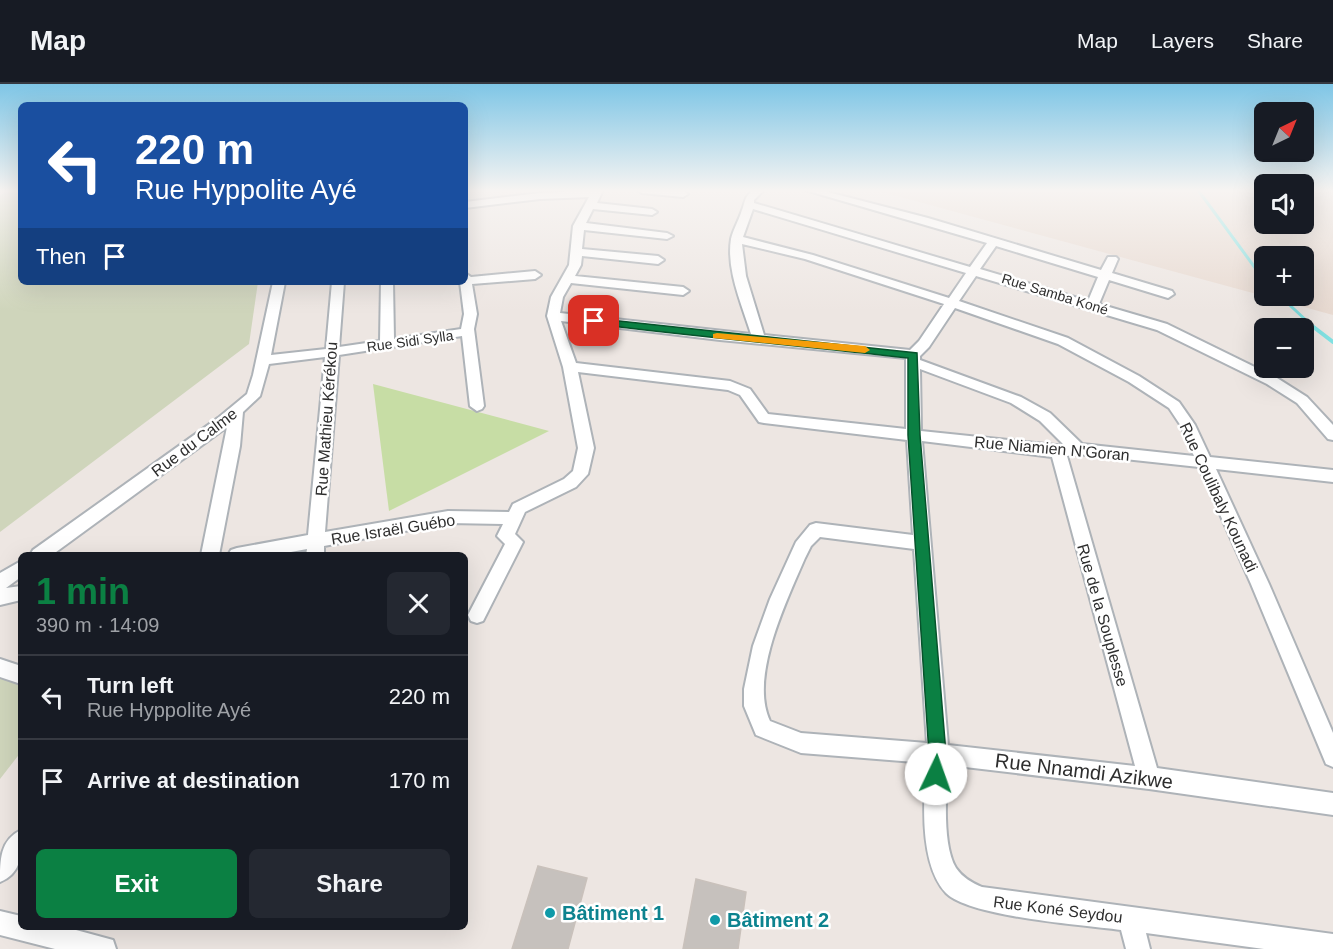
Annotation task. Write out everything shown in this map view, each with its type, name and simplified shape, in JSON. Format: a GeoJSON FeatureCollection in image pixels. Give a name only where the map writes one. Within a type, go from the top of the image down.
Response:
{"type":"FeatureCollection","features":[{"type":"Feature","properties":{"kind":"street"},"geometry":{"type":"LineString","coordinates":[[477,615],[515,542],[505,536],[519,508],[570,483],[580,474],[586,448],[570,368],[553,316],[557,297],[575,265],[579,230]]}},
{"type":"Feature","properties":{"kind":"street"},"geometry":{"type":"LineString","coordinates":[[618,230],[668,236]]}},
{"type":"Feature","properties":{"kind":"street"},"geometry":{"type":"LineString","coordinates":[[740,230],[737,239],[740,274],[759,339]]}},
{"type":"Feature","properties":{"kind":"street","name":"Rue Samba Koné"},"geometry":{"type":"LineString","coordinates":[[835,230],[1162,327],[1272,381],[1302,400],[1333,435]]}},
{"type":"Feature","properties":{"kind":"street"},"geometry":{"type":"LineString","coordinates":[[957,230],[1168,294]]}},
{"type":"Feature","properties":{"kind":"street","name":"Rue Coulibaly Kounadi"},"geometry":{"type":"LineString","coordinates":[[737,239],[808,257],[952,302],[1063,341],[1134,379],[1174,405],[1188,425],[1260,584],[1333,757]]}},
{"type":"Feature","properties":{"kind":"street"},"geometry":{"type":"LineString","coordinates":[[913,359],[993,242]]}},
{"type":"Feature","properties":{"kind":"street"},"geometry":{"type":"LineString","coordinates":[[577,252],[658,260]]}},
{"type":"Feature","properties":{"kind":"street"},"geometry":{"type":"LineString","coordinates":[[1092,305],[1112,259]]}},
{"type":"Feature","properties":{"kind":"street"},"geometry":{"type":"LineString","coordinates":[[468,279],[535,275]]}},
{"type":"Feature","properties":{"kind":"street"},"geometry":{"type":"LineString","coordinates":[[568,279],[683,291]]}},
{"type":"Feature","properties":{"kind":"street","name":"Rue du Calme"},"geometry":{"type":"LineString","coordinates":[[43,552],[236,412],[253,396],[278,285]]}},
{"type":"Feature","properties":{"kind":"street","name":"Rue Mathieu Kérékou"},"geometry":{"type":"LineString","coordinates":[[316,548],[338,285]]}},
{"type":"Feature","properties":{"kind":"street"},"geometry":{"type":"LineString","coordinates":[[387,285],[387,344]]}},
{"type":"Feature","properties":{"kind":"street","name":"Rue Sidi Sylla"},"geometry":{"type":"LineString","coordinates":[[263,360],[461,333],[468,330],[470,319],[466,285]]}},
{"type":"Feature","properties":{"kind":"street"},"geometry":{"type":"LineString","coordinates":[[553,316],[913,359],[1033,410],[1045,418],[1078,449]]}},
{"type":"Feature","properties":{"kind":"street"},"geometry":{"type":"LineString","coordinates":[[468,330],[477,406]]}},
{"type":"Feature","properties":{"kind":"street","name":"Rue Koné Seydou"},"geometry":{"type":"LineString","coordinates":[[913,359],[914,435],[938,754],[933,795],[939,849],[945,868],[955,885],[981,899],[1333,946]]}},
{"type":"Feature","properties":{"kind":"street","name":"Rue Niamien N'Goran"},"geometry":{"type":"LineString","coordinates":[[570,368],[730,386],[745,392],[764,418],[1058,452],[1078,449],[1333,476]]}},
{"type":"Feature","properties":{"kind":"street"},"geometry":{"type":"LineString","coordinates":[[211,552],[232,446],[236,412]]}},
{"type":"Feature","properties":{"kind":"street","name":"Rue de la Souplesse"},"geometry":{"type":"LineString","coordinates":[[1058,452],[1149,778]]}},
{"type":"Feature","properties":{"kind":"street","name":"Rue Israël Guébo"},"geometry":{"type":"LineString","coordinates":[[271,552],[316,548],[448,517],[514,518]]}},
{"type":"Feature","properties":{"kind":"street","name":"Rue Nnamdi Azikwe"},"geometry":{"type":"LineString","coordinates":[[923,543],[840,531],[816,530],[804,542],[764,639],[754,689],[754,707],[763,728],[801,743],[938,754],[1149,778],[1333,804]]}},
{"type":"Feature","properties":{"kind":"street"},"geometry":{"type":"LineString","coordinates":[[0,583],[18,570]]}},
{"type":"Feature","properties":{"kind":"street"},"geometry":{"type":"LineString","coordinates":[[0,597],[18,594]]}},
{"type":"Feature","properties":{"kind":"street"},"geometry":{"type":"LineString","coordinates":[[0,668],[18,674]]}},
{"type":"Feature","properties":{"kind":"street"},"geometry":{"type":"LineString","coordinates":[[0,870],[18,845]]}},
{"type":"Feature","properties":{"kind":"street"},"geometry":{"type":"LineString","coordinates":[[1130,918],[1138,949]]}},
{"type":"Feature","properties":{"kind":"street"},"geometry":{"type":"LineString","coordinates":[[0,923],[18,927]]}},
{"type":"Feature","properties":{"kind":"street"},"geometry":{"type":"LineString","coordinates":[[28,930],[105,949]]}},
{"type":"Feature","properties":{"kind":"shaded area"},"geometry":{"type":"Polygon","coordinates":[[[1023,230],[1254,230],[1254,234],[1314,234],[1314,230],[1333,230],[1333,315],[1300,306],[1314,306],[1314,246],[1254,246],[1254,293],[1023,230]]]}},
{"type":"Feature","properties":{"kind":"green space"},"geometry":{"type":"Polygon","coordinates":[[[0,230],[18,230],[18,285],[258,285],[249,344],[0,532],[0,230]]]}},
{"type":"Feature","properties":{"kind":"green space"},"geometry":{"type":"Polygon","coordinates":[[[373,384],[549,431],[389,511],[373,384]]]}},
{"type":"Feature","properties":{"kind":"green space"},"geometry":{"type":"Polygon","coordinates":[[[0,672],[18,683],[18,756],[0,779],[0,672]]]}},
{"type":"Feature","properties":{"kind":"building","name":"Bâtiment 1"},"geometry":{"type":"Polygon","coordinates":[[[538,866],[587,878],[568,949],[512,949],[538,866]]]}},
{"type":"Feature","properties":{"kind":"building","name":"Bâtiment 2"},"geometry":{"type":"Polygon","coordinates":[[[696,879],[746,892],[738,949],[683,949],[696,879]]]}},
{"type":"Feature","properties":{"kind":"waterway"},"geometry":{"type":"LineString","coordinates":[[1228,230],[1254,266]]}},
{"type":"Feature","properties":{"kind":"waterway"},"geometry":{"type":"LineString","coordinates":[[1291,306],[1304,318]]}},
{"type":"Feature","properties":{"kind":"waterway"},"geometry":{"type":"LineString","coordinates":[[1314,327],[1333,342]]}},
{"type":"Feature","properties":{"kind":"slow traffic"},"geometry":{"type":"LineString","coordinates":[[717,336],[865,350]]}},
{"type":"Feature","properties":{"kind":"place","name":"Bâtiment 1"},"geometry":{"type":"Point","coordinates":[550,913]}},
{"type":"Feature","properties":{"kind":"place","name":"Bâtiment 2"},"geometry":{"type":"Point","coordinates":[715,920]}},
{"type":"Feature","properties":{"kind":"route"},"geometry":{"type":"LineString","coordinates":[[594,321],[913,355],[914,435],[938,754],[936,774]]}}]}
